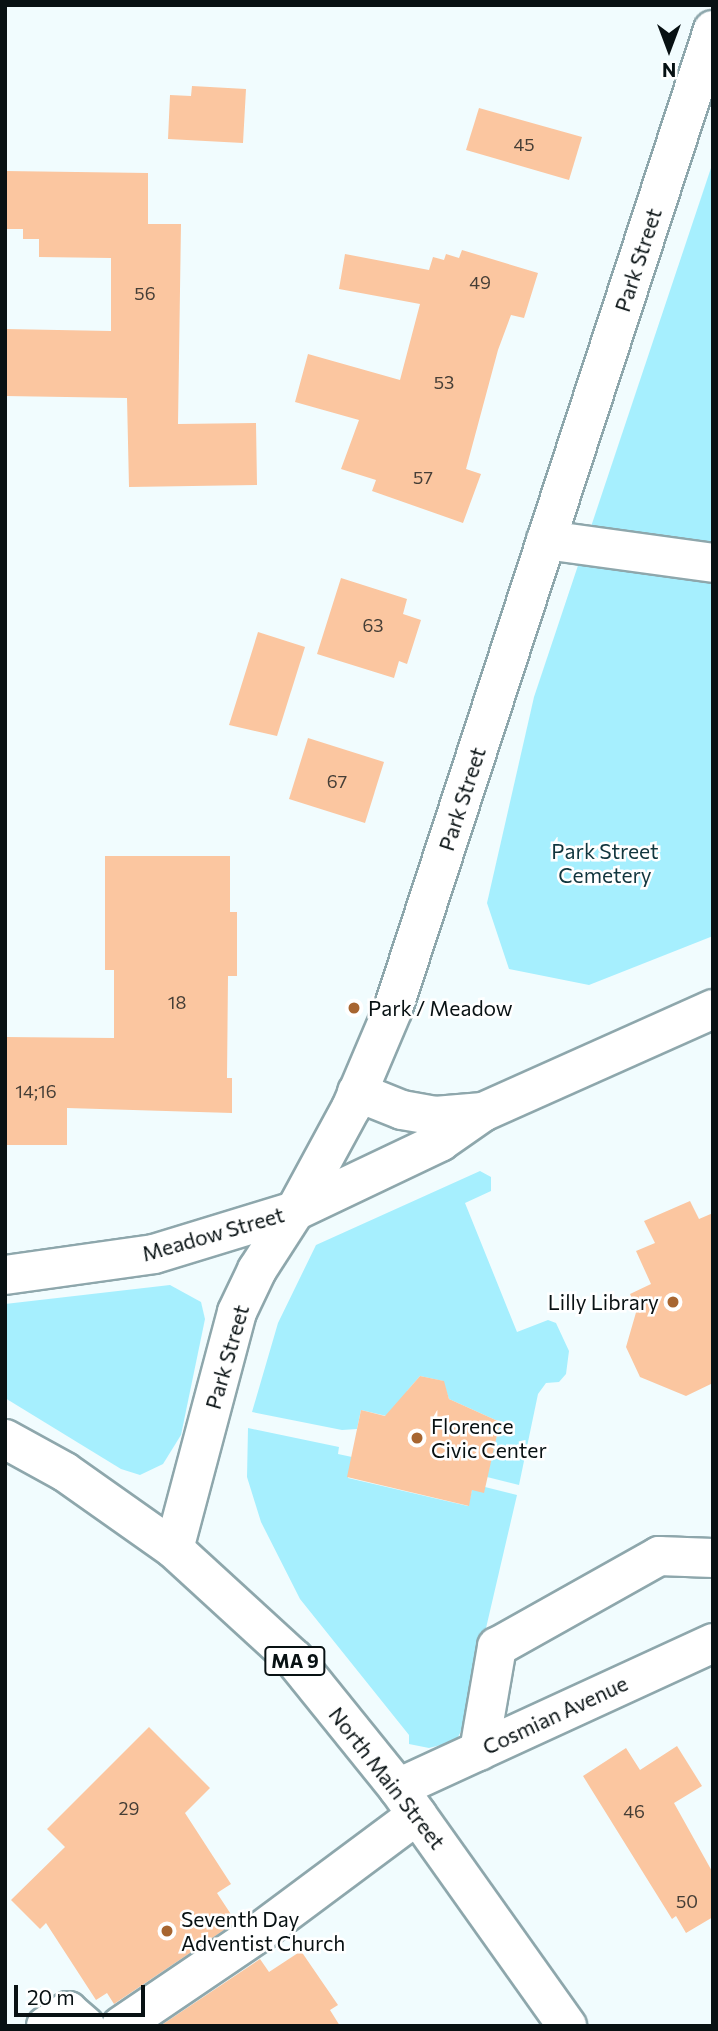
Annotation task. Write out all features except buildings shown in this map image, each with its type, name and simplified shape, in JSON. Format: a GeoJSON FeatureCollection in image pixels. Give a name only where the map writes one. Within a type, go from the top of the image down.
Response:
{"type":"FeatureCollection","features":[{"type":"Feature","properties":{"kind":"main road","name":"Park Street"},"geometry":{"type":"LineString","coordinates":[[174,1549],[237,1312],[257,1270],[295,1211],[358,1092],[393,1009],[713,30]]}},
{"type":"Feature","properties":{"kind":"main road"},"geometry":{"type":"LineString","coordinates":[[546,540],[713,563]]}},
{"type":"Feature","properties":{"kind":"main road"},"geometry":{"type":"LineString","coordinates":[[358,1092],[402,1111],[435,1116],[482,1112],[713,1009]]}},
{"type":"Feature","properties":{"kind":"main road","name":"Meadow Street"},"geometry":{"type":"LineString","coordinates":[[5,1275],[154,1254],[295,1211],[440,1142],[482,1112]]}},
{"type":"Feature","properties":{"kind":"main road","name":"North Main Street"},"geometry":{"type":"LineString","coordinates":[[5,1438],[65,1472],[174,1549],[294,1659],[408,1802],[567,2026]]}},
{"type":"Feature","properties":{"kind":"main road"},"geometry":{"type":"LineString","coordinates":[[479,1751],[497,1647],[659,1556],[713,1558]]}},
{"type":"Feature","properties":{"kind":"main road","name":"Cosmian Avenue"},"geometry":{"type":"LineString","coordinates":[[121,2026],[260,1932],[408,1802],[479,1751],[713,1643]]}},
{"type":"Feature","properties":{"kind":"main road"},"geometry":{"type":"LineString","coordinates":[[46,2026],[68,2011],[85,2026]]}},
{"type":"Feature","properties":{"kind":"green space","name":"Park Street Cemetery"},"geometry":{"type":"Polygon","coordinates":[[[713,162],[713,936],[589,985],[509,969],[487,903],[534,697],[713,162]]]}},
{"type":"Feature","properties":{"kind":"green space"},"geometry":{"type":"Polygon","coordinates":[[[480,1171],[491,1177],[491,1191],[465,1203],[517,1332],[548,1320],[556,1323],[569,1351],[566,1374],[559,1382],[546,1383],[538,1394],[519,1485],[487,1477],[500,1422],[449,1399],[443,1381],[420,1376],[407,1391],[412,1422],[361,1410],[357,1429],[342,1430],[252,1412],[278,1323],[316,1245],[480,1171]]]}},
{"type":"Feature","properties":{"kind":"green space"},"geometry":{"type":"Polygon","coordinates":[[[170,1285],[201,1302],[205,1319],[181,1435],[163,1464],[140,1475],[121,1469],[5,1398],[5,1304],[170,1285]]]}},
{"type":"Feature","properties":{"kind":"green space"},"geometry":{"type":"Polygon","coordinates":[[[248,1428],[339,1447],[338,1454],[352,1457],[348,1478],[468,1506],[472,1490],[485,1487],[517,1495],[463,1727],[456,1741],[429,1748],[409,1744],[409,1735],[300,1599],[261,1522],[247,1477],[248,1428]]]}},
{"type":"Feature","properties":{"kind":"place","name":"Park / Meadow"},"geometry":{"type":"Point","coordinates":[354,1008]}},
{"type":"Feature","properties":{"kind":"place","name":"Lilly Library"},"geometry":{"type":"Point","coordinates":[673,1302]}},
{"type":"Feature","properties":{"kind":"place","name":"Florence Civic Center"},"geometry":{"type":"Point","coordinates":[417,1438]}},
{"type":"Feature","properties":{"kind":"place","name":"Seventh Day Adventist Church"},"geometry":{"type":"Point","coordinates":[167,1931]}}]}
